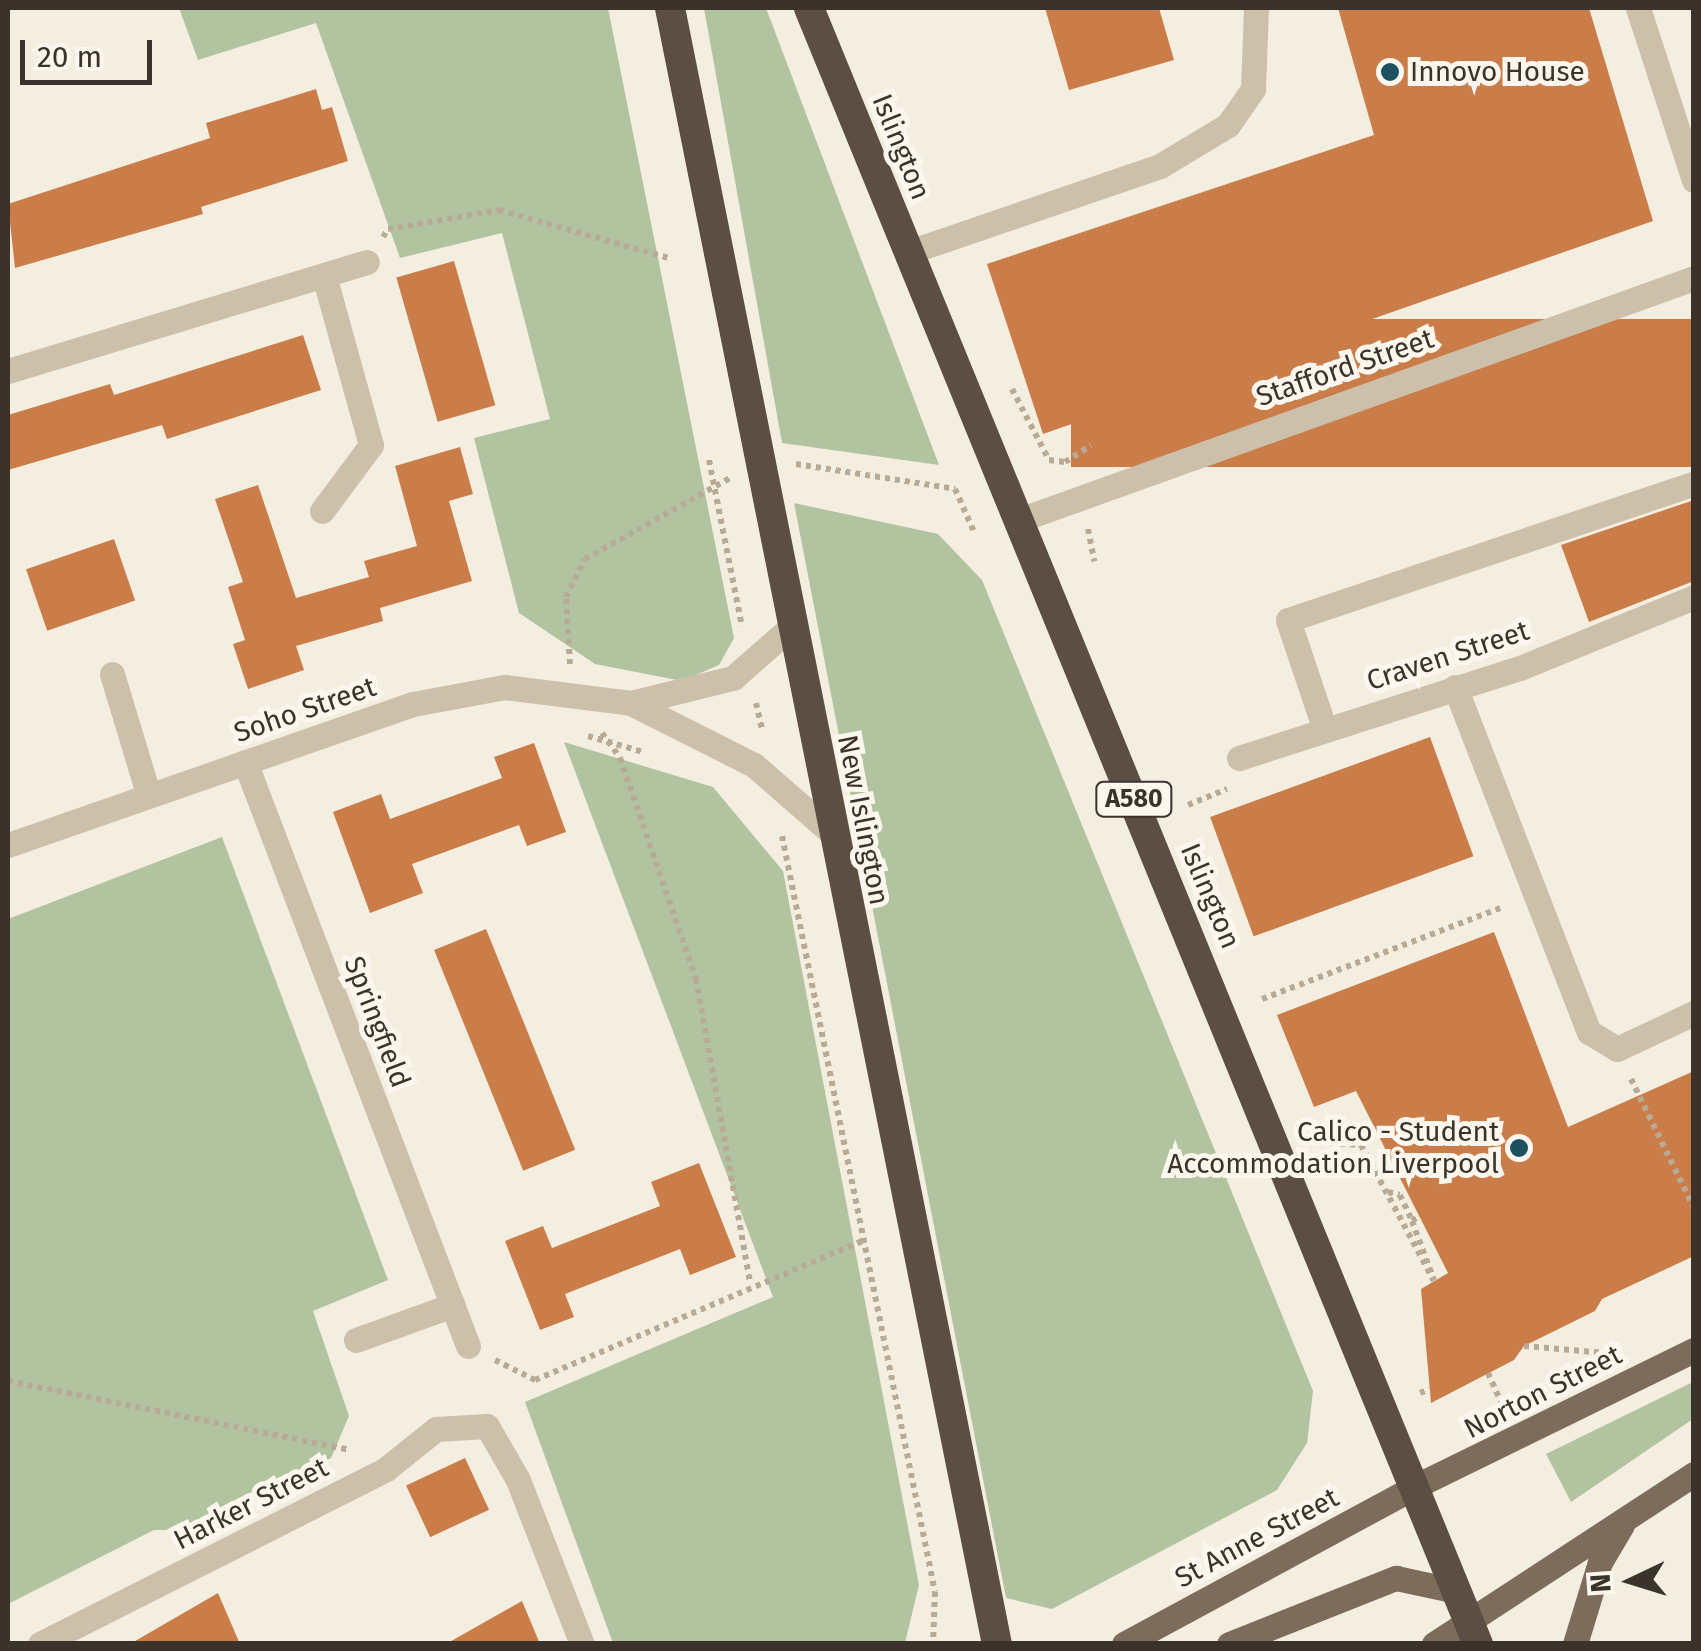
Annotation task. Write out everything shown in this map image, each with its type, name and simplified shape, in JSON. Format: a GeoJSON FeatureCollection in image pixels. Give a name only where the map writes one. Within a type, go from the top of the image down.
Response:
{"type":"FeatureCollection","features":[{"type":"Feature","properties":{"kind":"highway","name":"New Islington"},"geometry":{"type":"LineString","coordinates":[[670,8],[997,1644]]}},
{"type":"Feature","properties":{"kind":"highway","name":"Islington"},"geometry":{"type":"LineString","coordinates":[[809,8],[1418,1486],[1473,1633]]}},
{"type":"Feature","properties":{"kind":"main road","name":"Norton Street"},"geometry":{"type":"LineString","coordinates":[[1418,1486],[1694,1350]]}},
{"type":"Feature","properties":{"kind":"main road"},"geometry":{"type":"LineString","coordinates":[[1433,1642],[1473,1633],[1694,1474]]}},
{"type":"Feature","properties":{"kind":"main road","name":"St Anne Street"},"geometry":{"type":"LineString","coordinates":[[1124,1644],[1418,1486]]}},
{"type":"Feature","properties":{"kind":"main road"},"geometry":{"type":"LineString","coordinates":[[1575,1644],[1600,1562],[1625,1520]]}},
{"type":"Feature","properties":{"kind":"main road"},"geometry":{"type":"LineString","coordinates":[[1228,1644],[1396,1578],[1456,1591]]}},
{"type":"Feature","properties":{"kind":"street"},"geometry":{"type":"LineString","coordinates":[[909,252],[1160,166],[1228,126],[1253,89],[1256,8]]}},
{"type":"Feature","properties":{"kind":"street"},"geometry":{"type":"LineString","coordinates":[[1638,8],[1694,180]]}},
{"type":"Feature","properties":{"kind":"street"},"geometry":{"type":"LineString","coordinates":[[8,371],[367,262]]}},
{"type":"Feature","properties":{"kind":"street"},"geometry":{"type":"LineString","coordinates":[[322,511],[371,445],[324,275]]}},
{"type":"Feature","properties":{"kind":"street","name":"Stafford Street"},"geometry":{"type":"LineString","coordinates":[[1019,520],[1694,278]]}},
{"type":"Feature","properties":{"kind":"street"},"geometry":{"type":"LineString","coordinates":[[1324,726],[1288,620],[1694,483]]}},
{"type":"Feature","properties":{"kind":"street","name":"Craven Street"},"geometry":{"type":"LineString","coordinates":[[1239,758],[1324,726],[1455,687],[1516,656],[1694,597]]}},
{"type":"Feature","properties":{"kind":"street","name":"Soho Street"},"geometry":{"type":"LineString","coordinates":[[631,703],[733,678],[792,626]]}},
{"type":"Feature","properties":{"kind":"street"},"geometry":{"type":"LineString","coordinates":[[112,674],[148,793]]}},
{"type":"Feature","properties":{"kind":"street","name":"Soho Street"},"geometry":{"type":"LineString","coordinates":[[8,845],[148,793],[414,704],[506,687],[631,703],[754,765],[832,833]]}},
{"type":"Feature","properties":{"kind":"street"},"geometry":{"type":"LineString","coordinates":[[1455,687],[1589,1032],[1617,1049],[1694,1013]]}},
{"type":"Feature","properties":{"kind":"street","name":"Springfield"},"geometry":{"type":"LineString","coordinates":[[245,762],[468,1346]]}},
{"type":"Feature","properties":{"kind":"street"},"geometry":{"type":"LineString","coordinates":[[356,1340],[453,1305]]}},
{"type":"Feature","properties":{"kind":"street","name":"Harker Street"},"geometry":{"type":"LineString","coordinates":[[40,1644],[386,1469],[436,1429],[487,1426],[518,1480],[582,1644]]}},
{"type":"Feature","properties":{"kind":"path"},"geometry":{"type":"LineString","coordinates":[[367,262],[388,229],[499,210],[669,258]]}},
{"type":"Feature","properties":{"kind":"path"},"geometry":{"type":"LineString","coordinates":[[1012,390],[1049,460],[1065,462],[1090,445]]}},
{"type":"Feature","properties":{"kind":"path"},"geometry":{"type":"LineString","coordinates":[[709,460],[741,620]]}},
{"type":"Feature","properties":{"kind":"path"},"geometry":{"type":"LineString","coordinates":[[804,463],[955,489],[975,534]]}},
{"type":"Feature","properties":{"kind":"path"},"geometry":{"type":"LineString","coordinates":[[713,481],[585,559],[572,578],[566,597],[574,693],[607,740],[696,979],[750,1283]]}},
{"type":"Feature","properties":{"kind":"path"},"geometry":{"type":"LineString","coordinates":[[1094,561],[1086,532],[1104,520]]}},
{"type":"Feature","properties":{"kind":"path"},"geometry":{"type":"LineString","coordinates":[[574,733],[656,756]]}},
{"type":"Feature","properties":{"kind":"path"},"geometry":{"type":"LineString","coordinates":[[776,825],[790,859],[935,1592],[933,1644]]}},
{"type":"Feature","properties":{"kind":"path"},"geometry":{"type":"LineString","coordinates":[[1262,998],[1537,894]]}},
{"type":"Feature","properties":{"kind":"path"},"geometry":{"type":"LineString","coordinates":[[1617,1049],[1694,1208]]}},
{"type":"Feature","properties":{"kind":"path"},"geometry":{"type":"LineString","coordinates":[[1320,1142],[1357,1140],[1434,1281],[1416,1218],[1400,1195],[1388,1192]]}},
{"type":"Feature","properties":{"kind":"path"},"geometry":{"type":"LineString","coordinates":[[468,1346],[535,1380],[750,1283],[864,1240]]}},
{"type":"Feature","properties":{"kind":"path"},"geometry":{"type":"LineString","coordinates":[[1524,1346],[1606,1353]]}},
{"type":"Feature","properties":{"kind":"path"},"geometry":{"type":"LineString","coordinates":[[1488,1373],[1502,1404]]}},
{"type":"Feature","properties":{"kind":"path"},"geometry":{"type":"LineString","coordinates":[[8,1382],[351,1450],[386,1469]]}},
{"type":"Feature","properties":{"kind":"path"},"geometry":{"type":"LineString","coordinates":[[1420,1393],[1429,1388]]}},
{"type":"Feature","properties":{"kind":"green space"},"geometry":{"type":"Polygon","coordinates":[[[179,8],[608,8],[734,638],[719,665],[682,681],[595,664],[519,613],[474,438],[550,419],[502,233],[400,258],[316,23],[198,60],[179,8]]]}},
{"type":"Feature","properties":{"kind":"green space"},"geometry":{"type":"Polygon","coordinates":[[[704,8],[766,8],[939,465],[782,443],[704,8]]]}},
{"type":"Feature","properties":{"kind":"green space"},"geometry":{"type":"Polygon","coordinates":[[[794,503],[938,534],[982,580],[1313,1391],[1307,1443],[1277,1490],[1052,1609],[1006,1598],[794,503]]]}},
{"type":"Feature","properties":{"kind":"green space"},"geometry":{"type":"Polygon","coordinates":[[[564,742],[713,787],[783,871],[919,1585],[905,1643],[613,1643],[525,1402],[773,1297],[564,742]]]}},
{"type":"Feature","properties":{"kind":"green space"},"geometry":{"type":"Polygon","coordinates":[[[222,837],[388,1280],[313,1311],[349,1416],[331,1458],[180,1530],[154,1530],[8,1604],[8,919],[222,837]]]}},
{"type":"Feature","properties":{"kind":"green space"},"geometry":{"type":"Polygon","coordinates":[[[1693,1382],[1693,1419],[1571,1502],[1546,1454],[1693,1382]]]}},
{"type":"Feature","properties":{"kind":"building"},"geometry":{"type":"Polygon","coordinates":[[[1045,8],[1159,8],[1174,60],[1069,90],[1045,8]]]}},
{"type":"Feature","properties":{"kind":"building"},"geometry":{"type":"Polygon","coordinates":[[[1338,8],[1589,8],[1653,221],[1043,434],[987,264],[1374,135],[1338,8]]]}},
{"type":"Feature","properties":{"kind":"building"},"geometry":{"type":"Polygon","coordinates":[[[316,89],[322,110],[332,107],[348,161],[201,207],[203,214],[15,268],[8,204],[210,138],[206,123],[316,89]]]}},
{"type":"Feature","properties":{"kind":"building"},"geometry":{"type":"Polygon","coordinates":[[[454,261],[495,405],[438,422],[396,278],[454,261]]]}},
{"type":"Feature","properties":{"kind":"building"},"geometry":{"type":"Polygon","coordinates":[[[1071,319],[1694,319],[1694,467],[1071,467],[1071,319]]]}},
{"type":"Feature","properties":{"kind":"building"},"geometry":{"type":"Polygon","coordinates":[[[303,335],[321,390],[167,439],[162,425],[8,470],[8,415],[110,384],[114,395],[303,335]]]}},
{"type":"Feature","properties":{"kind":"building"},"geometry":{"type":"Polygon","coordinates":[[[460,447],[473,494],[449,501],[472,581],[380,608],[383,621],[296,646],[304,670],[248,689],[233,644],[245,640],[228,587],[243,582],[215,499],[258,485],[296,598],[369,577],[364,561],[417,546],[395,466],[460,447]]]}},
{"type":"Feature","properties":{"kind":"building"},"geometry":{"type":"Polygon","coordinates":[[[1694,500],[1694,581],[1589,622],[1561,545],[1694,500]]]}},
{"type":"Feature","properties":{"kind":"building"},"geometry":{"type":"Polygon","coordinates":[[[114,539],[135,600],[47,631],[26,569],[114,539]]]}},
{"type":"Feature","properties":{"kind":"building"},"geometry":{"type":"Polygon","coordinates":[[[1430,737],[1473,856],[1254,936],[1210,817],[1430,737]]]}},
{"type":"Feature","properties":{"kind":"building"},"geometry":{"type":"Polygon","coordinates":[[[534,743],[566,832],[527,846],[519,825],[412,864],[423,893],[370,913],[333,812],[381,794],[390,819],[502,778],[494,757],[534,743]]]}},
{"type":"Feature","properties":{"kind":"building"},"geometry":{"type":"Polygon","coordinates":[[[486,929],[575,1150],[523,1171],[434,950],[486,929]]]}},
{"type":"Feature","properties":{"kind":"building","name":"Calico - Student Accommodation Liverpool"},"geometry":{"type":"Polygon","coordinates":[[[1494,932],[1568,1127],[1694,1071],[1694,1256],[1602,1299],[1595,1311],[1524,1346],[1514,1360],[1431,1403],[1421,1289],[1448,1273],[1356,1091],[1314,1107],[1277,1015],[1494,932]]]}},
{"type":"Feature","properties":{"kind":"building"},"geometry":{"type":"Polygon","coordinates":[[[699,1163],[736,1257],[690,1275],[680,1249],[565,1294],[574,1317],[540,1330],[505,1241],[543,1226],[552,1248],[660,1206],[651,1182],[699,1163]]]}},
{"type":"Feature","properties":{"kind":"building"},"geometry":{"type":"Polygon","coordinates":[[[465,1458],[489,1510],[430,1537],[406,1485],[465,1458]]]}},
{"type":"Feature","properties":{"kind":"building"},"geometry":{"type":"Polygon","coordinates":[[[218,1593],[240,1644],[130,1644],[218,1593]]]}},
{"type":"Feature","properties":{"kind":"building"},"geometry":{"type":"Polygon","coordinates":[[[522,1601],[540,1644],[446,1644],[522,1601]]]}},
{"type":"Feature","properties":{"kind":"place","name":"Innovo House"},"geometry":{"type":"Point","coordinates":[1390,72]}},
{"type":"Feature","properties":{"kind":"place","name":"Calico - Student Accommodation Liverpool"},"geometry":{"type":"Point","coordinates":[1519,1148]}}]}
